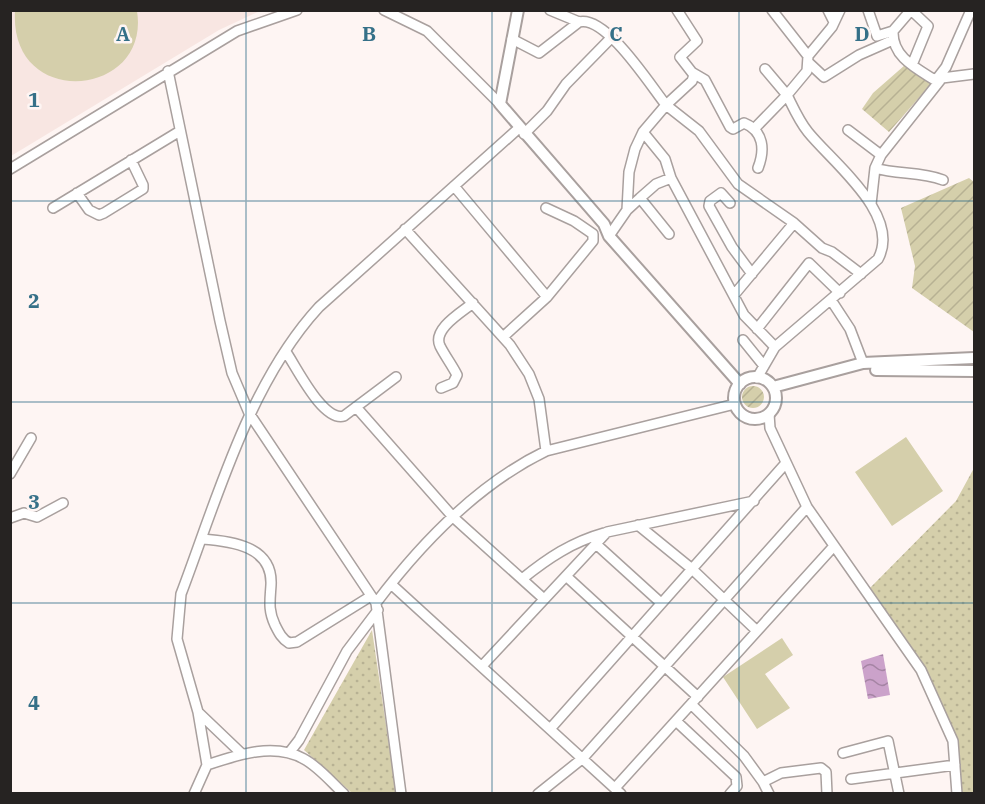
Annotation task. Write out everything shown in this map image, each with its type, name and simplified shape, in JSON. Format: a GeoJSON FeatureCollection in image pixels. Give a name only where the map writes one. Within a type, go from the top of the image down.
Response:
{"type":"FeatureCollection","features":[{"type":"Feature","properties":{"kind":"main road"},"geometry":{"type":"LineString","coordinates":[[518,10],[500,104],[521,131],[604,224],[609,236],[740,384]]}},
{"type":"Feature","properties":{"kind":"main road"},"geometry":{"type":"LineString","coordinates":[[774,389],[863,363],[971,358]]}},
{"type":"Feature","properties":{"kind":"main road"},"geometry":{"type":"LineString","coordinates":[[774,389],[866,370],[971,371]]}},
{"type":"Feature","properties":{"kind":"main road"},"geometry":{"type":"LineString","coordinates":[[749,378],[757,378],[766,381],[774,389],[776,401],[769,414],[757,419],[747,418],[735,404],[734,394],[740,384],[749,378]]}},
{"type":"Feature","properties":{"kind":"street"},"geometry":{"type":"LineString","coordinates":[[10,169],[168,70],[237,31],[297,10]]}},
{"type":"Feature","properties":{"kind":"street"},"geometry":{"type":"LineString","coordinates":[[384,10],[427,31],[500,104]]}},
{"type":"Feature","properties":{"kind":"street"},"geometry":{"type":"LineString","coordinates":[[550,10],[579,22]]}},
{"type":"Feature","properties":{"kind":"street"},"geometry":{"type":"LineString","coordinates":[[772,10],[824,77],[893,35],[911,10],[928,26],[912,65]]}},
{"type":"Feature","properties":{"kind":"street"},"geometry":{"type":"LineString","coordinates":[[828,10],[834,22]]}},
{"type":"Feature","properties":{"kind":"street"},"geometry":{"type":"LineString","coordinates":[[754,128],[807,71],[808,59],[840,10]]}},
{"type":"Feature","properties":{"kind":"street"},"geometry":{"type":"LineString","coordinates":[[868,10],[877,36],[893,35]]}},
{"type":"Feature","properties":{"kind":"street"},"geometry":{"type":"LineString","coordinates":[[871,204],[875,168],[946,67],[971,10]]}},
{"type":"Feature","properties":{"kind":"street"},"geometry":{"type":"LineString","coordinates":[[682,13],[697,43],[680,57],[693,73],[705,80],[730,127],[733,129],[744,123],[754,128],[762,141],[763,157],[758,168]]}},
{"type":"Feature","properties":{"kind":"street"},"geometry":{"type":"LineString","coordinates":[[512,39],[540,52],[579,22],[586,21],[598,25],[666,105],[699,131],[738,184],[794,223],[822,248],[861,274]]}},
{"type":"Feature","properties":{"kind":"street"},"geometry":{"type":"LineString","coordinates":[[893,35],[900,54],[912,65],[937,81]]}},
{"type":"Feature","properties":{"kind":"street"},"geometry":{"type":"LineString","coordinates":[[194,794],[207,765],[198,711],[177,639],[182,594],[249,413],[286,352],[319,307],[454,186],[547,111],[566,84],[611,38]]}},
{"type":"Feature","properties":{"kind":"street"},"geometry":{"type":"LineString","coordinates":[[757,378],[775,347],[878,259],[884,245],[882,225],[871,204],[807,131],[786,95],[765,69]]}},
{"type":"Feature","properties":{"kind":"street"},"geometry":{"type":"LineString","coordinates":[[168,70],[232,373],[249,413],[346,554],[375,603],[401,794]]}},
{"type":"Feature","properties":{"kind":"street"},"geometry":{"type":"LineString","coordinates":[[627,210],[631,160],[643,132],[666,105],[692,81],[693,73]]}},
{"type":"Feature","properties":{"kind":"street"},"geometry":{"type":"LineString","coordinates":[[937,81],[952,75],[975,74]]}},
{"type":"Feature","properties":{"kind":"street"},"geometry":{"type":"LineString","coordinates":[[848,130],[882,155]]}},
{"type":"Feature","properties":{"kind":"street"},"geometry":{"type":"LineString","coordinates":[[53,208],[180,131]]}},
{"type":"Feature","properties":{"kind":"street"},"geometry":{"type":"LineString","coordinates":[[643,132],[665,159],[671,178],[744,315],[775,347]]}},
{"type":"Feature","properties":{"kind":"street"},"geometry":{"type":"LineString","coordinates":[[77,193],[89,210],[99,215],[104,213],[142,189],[144,185],[131,160]]}},
{"type":"Feature","properties":{"kind":"street"},"geometry":{"type":"LineString","coordinates":[[875,168],[890,172],[919,173],[943,180]]}},
{"type":"Feature","properties":{"kind":"street"},"geometry":{"type":"LineString","coordinates":[[609,236],[627,210],[656,184],[671,178]]}},
{"type":"Feature","properties":{"kind":"street"},"geometry":{"type":"LineString","coordinates":[[454,186],[546,297]]}},
{"type":"Feature","properties":{"kind":"street"},"geometry":{"type":"LineString","coordinates":[[730,203],[721,193],[710,201],[709,206],[752,274]]}},
{"type":"Feature","properties":{"kind":"street"},"geometry":{"type":"LineString","coordinates":[[640,198],[669,234]]}},
{"type":"Feature","properties":{"kind":"street"},"geometry":{"type":"LineString","coordinates":[[503,337],[546,297],[573,263],[591,245],[594,238],[574,221],[546,208]]}},
{"type":"Feature","properties":{"kind":"street"},"geometry":{"type":"LineString","coordinates":[[698,228],[715,218]]}},
{"type":"Feature","properties":{"kind":"street"},"geometry":{"type":"LineString","coordinates":[[734,295],[794,223]]}},
{"type":"Feature","properties":{"kind":"street"},"geometry":{"type":"LineString","coordinates":[[405,229],[503,337],[530,374],[539,399],[546,451]]}},
{"type":"Feature","properties":{"kind":"street"},"geometry":{"type":"LineString","coordinates":[[757,329],[822,248]]}},
{"type":"Feature","properties":{"kind":"street"},"geometry":{"type":"LineString","coordinates":[[809,263],[840,293]]}},
{"type":"Feature","properties":{"kind":"street"},"geometry":{"type":"LineString","coordinates":[[831,300],[850,330],[863,363]]}},
{"type":"Feature","properties":{"kind":"street"},"geometry":{"type":"LineString","coordinates":[[441,388],[453,383],[457,375],[440,346],[440,335],[450,321],[473,303]]}},
{"type":"Feature","properties":{"kind":"street"},"geometry":{"type":"LineString","coordinates":[[743,340],[764,366]]}},
{"type":"Feature","properties":{"kind":"street"},"geometry":{"type":"LineString","coordinates":[[286,352],[324,410],[339,417],[396,377]]}},
{"type":"Feature","properties":{"kind":"street"},"geometry":{"type":"LineString","coordinates":[[289,753],[299,740],[375,603],[453,517],[495,481],[546,451],[735,404]]}},
{"type":"Feature","properties":{"kind":"street"},"geometry":{"type":"LineString","coordinates":[[356,407],[453,517],[544,599]]}},
{"type":"Feature","properties":{"kind":"street"},"geometry":{"type":"LineString","coordinates":[[769,414],[770,428],[807,507],[921,670],[953,741],[957,794]]}},
{"type":"Feature","properties":{"kind":"street"},"geometry":{"type":"LineString","coordinates":[[10,474],[31,438]]}},
{"type":"Feature","properties":{"kind":"street"},"geometry":{"type":"LineString","coordinates":[[550,729],[754,501],[786,462]]}},
{"type":"Feature","properties":{"kind":"street"},"geometry":{"type":"LineString","coordinates":[[522,579],[552,554],[584,538],[754,501]]}},
{"type":"Feature","properties":{"kind":"street"},"geometry":{"type":"LineString","coordinates":[[10,518],[24,513],[37,517],[63,503]]}},
{"type":"Feature","properties":{"kind":"street"},"geometry":{"type":"LineString","coordinates":[[538,794],[583,758],[807,507]]}},
{"type":"Feature","properties":{"kind":"street"},"geometry":{"type":"LineString","coordinates":[[638,525],[692,569],[757,631]]}},
{"type":"Feature","properties":{"kind":"street"},"geometry":{"type":"LineString","coordinates":[[482,666],[607,532]]}},
{"type":"Feature","properties":{"kind":"street"},"geometry":{"type":"LineString","coordinates":[[202,539],[243,544],[265,562],[271,584],[268,607],[278,633],[289,644],[375,603]]}},
{"type":"Feature","properties":{"kind":"street"},"geometry":{"type":"LineString","coordinates":[[596,543],[662,603]]}},
{"type":"Feature","properties":{"kind":"street"},"geometry":{"type":"LineString","coordinates":[[391,584],[618,791],[694,700],[834,546]]}},
{"type":"Feature","properties":{"kind":"street"},"geometry":{"type":"LineString","coordinates":[[566,576],[665,667],[744,756],[764,782],[769,794]]}},
{"type":"Feature","properties":{"kind":"street"},"geometry":{"type":"LineString","coordinates":[[198,711],[242,754]]}},
{"type":"Feature","properties":{"kind":"street"},"geometry":{"type":"LineString","coordinates":[[676,721],[736,777],[737,786],[730,794]]}},
{"type":"Feature","properties":{"kind":"street"},"geometry":{"type":"LineString","coordinates":[[843,753],[888,741],[899,794]]}},
{"type":"Feature","properties":{"kind":"street"},"geometry":{"type":"LineString","coordinates":[[207,765],[242,754],[266,751],[289,753],[305,760],[344,794]]}},
{"type":"Feature","properties":{"kind":"street"},"geometry":{"type":"LineString","coordinates":[[851,779],[894,771],[956,765]]}},
{"type":"Feature","properties":{"kind":"street"},"geometry":{"type":"LineString","coordinates":[[764,782],[781,773],[821,768],[826,772],[827,794]]}},
{"type":"Feature","properties":{"kind":"shaded area"},"geometry":{"type":"Polygon","coordinates":[[[11,11],[260,11],[219,30],[11,156],[11,11]]]}},
{"type":"Feature","properties":{"kind":"shaded area"},"geometry":{"type":"Polygon","coordinates":[[[15,11],[137,11],[136,40],[123,62],[103,76],[79,81],[55,78],[34,65],[19,43],[15,11]]]}},
{"type":"Feature","properties":{"kind":"shaded area"},"geometry":{"type":"Polygon","coordinates":[[[905,65],[931,84],[889,132],[862,109],[873,93],[905,65]]]}},
{"type":"Feature","properties":{"kind":"shaded area"},"geometry":{"type":"Polygon","coordinates":[[[969,178],[974,182],[974,332],[912,288],[915,266],[901,208],[969,178]]]}},
{"type":"Feature","properties":{"kind":"shaded area"},"geometry":{"type":"Polygon","coordinates":[[[753,386],[763,393],[764,397],[757,407],[753,408],[743,401],[742,397],[749,387],[753,386]]]}},
{"type":"Feature","properties":{"kind":"shaded area"},"geometry":{"type":"Polygon","coordinates":[[[906,437],[943,491],[892,526],[855,472],[906,437]]]}},
{"type":"Feature","properties":{"kind":"shaded area"},"geometry":{"type":"Polygon","coordinates":[[[974,468],[974,793],[957,793],[953,741],[921,670],[866,592],[956,501],[974,468]]]}},
{"type":"Feature","properties":{"kind":"shaded area"},"geometry":{"type":"Polygon","coordinates":[[[372,630],[396,793],[352,793],[304,750],[372,630]]]}},
{"type":"Feature","properties":{"kind":"shaded area"},"geometry":{"type":"Polygon","coordinates":[[[782,638],[793,655],[765,674],[790,708],[757,729],[723,677],[782,638]]]}},
{"type":"Feature","properties":{"kind":"water"},"geometry":{"type":"Polygon","coordinates":[[[883,654],[890,695],[868,699],[861,661],[883,654]]]}}]}
